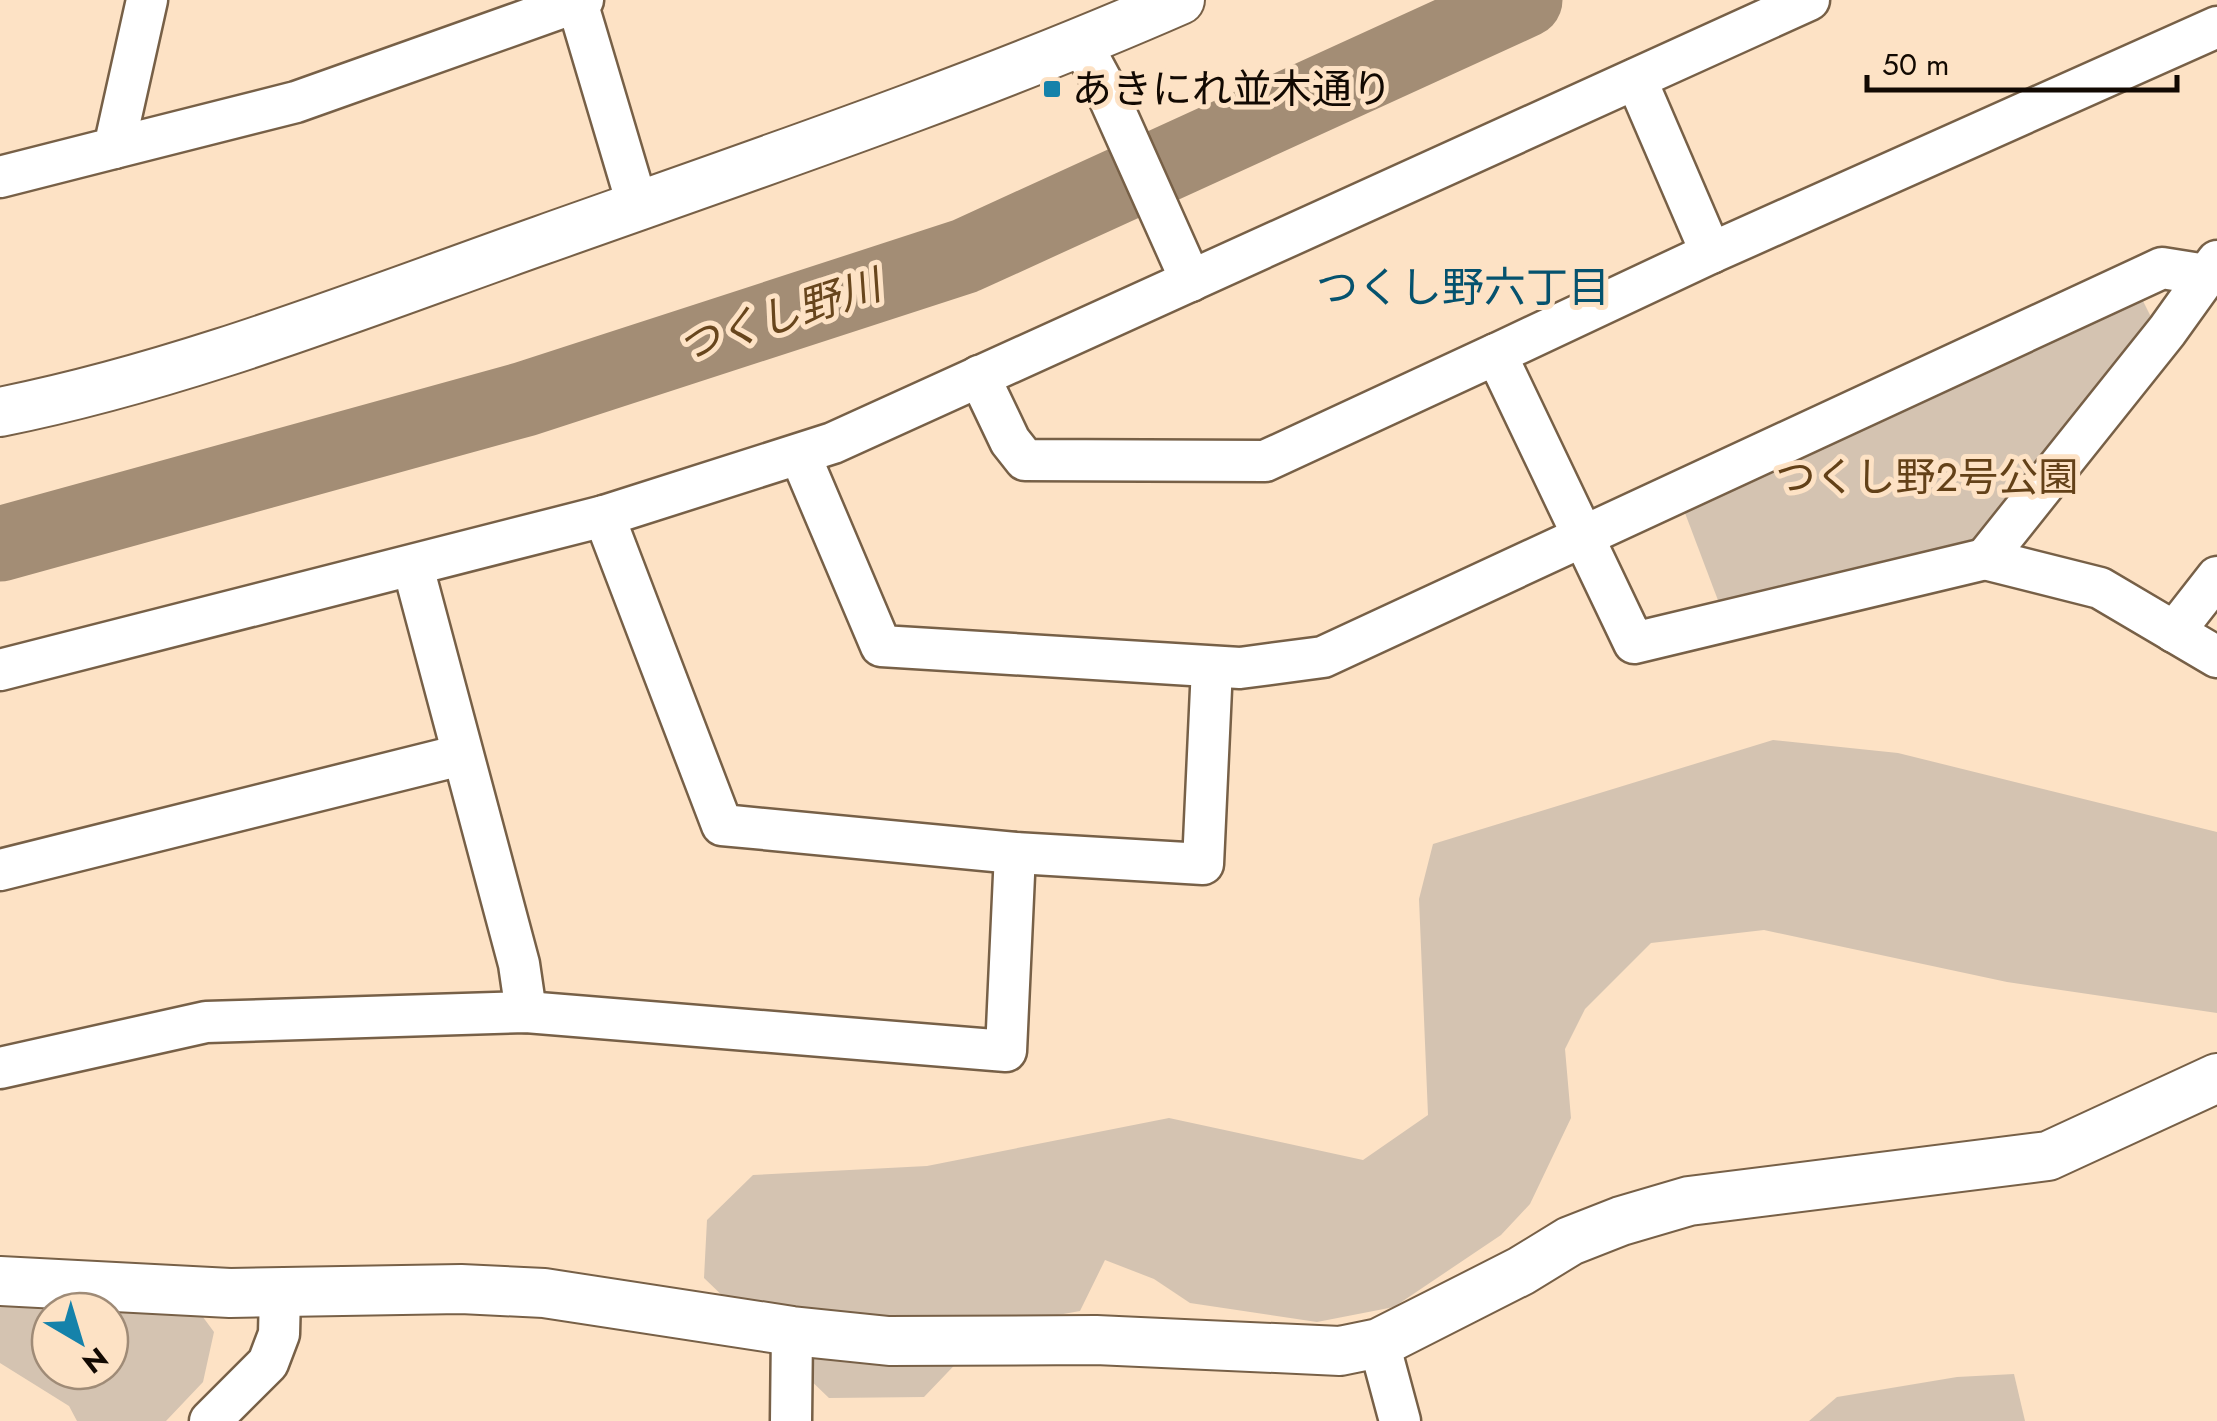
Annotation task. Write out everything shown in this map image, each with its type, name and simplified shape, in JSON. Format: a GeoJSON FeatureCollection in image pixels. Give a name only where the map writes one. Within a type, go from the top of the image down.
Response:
{"type":"FeatureCollection","features":[{"type":"Feature","properties":{"kind":"street"},"geometry":{"type":"LineString","coordinates":[[114,148],[147,0]]}},
{"type":"Feature","properties":{"kind":"street"},"geometry":{"type":"LineString","coordinates":[[0,412],[81,396],[297,327],[794,152],[1081,43],[1180,0]]}},
{"type":"Feature","properties":{"kind":"street"},"geometry":{"type":"LineString","coordinates":[[0,670],[604,516],[800,455],[1809,0]]}},
{"type":"Feature","properties":{"kind":"street"},"geometry":{"type":"LineString","coordinates":[[0,177],[296,102],[580,1],[638,207]]}},
{"type":"Feature","properties":{"kind":"street"},"geometry":{"type":"LineString","coordinates":[[978,376],[1010,441],[1025,460],[1265,461],[1710,253],[2217,27]]}},
{"type":"Feature","properties":{"kind":"street"},"geometry":{"type":"LineString","coordinates":[[1081,43],[1191,281]]}},
{"type":"Feature","properties":{"kind":"street"},"geometry":{"type":"LineString","coordinates":[[1636,78],[1710,253]]}},
{"type":"Feature","properties":{"kind":"street"},"geometry":{"type":"LineString","coordinates":[[800,455],[881,646],[1240,668],[1324,657],[2162,268],[2212,268]]}},
{"type":"Feature","properties":{"kind":"street"},"geometry":{"type":"LineString","coordinates":[[1985,559],[2167,331],[2212,268]]}},
{"type":"Feature","properties":{"kind":"street"},"geometry":{"type":"LineString","coordinates":[[1496,354],[1634,643],[1985,559],[2100,588],[2217,657]]}},
{"type":"Feature","properties":{"kind":"street"},"geometry":{"type":"LineString","coordinates":[[604,516],[722,825],[1015,852],[1203,864],[1212,666]]}},
{"type":"Feature","properties":{"kind":"street"},"geometry":{"type":"LineString","coordinates":[[413,567],[519,964],[526,1012]]}},
{"type":"Feature","properties":{"kind":"street"},"geometry":{"type":"LineString","coordinates":[[2174,632],[2217,577]]}},
{"type":"Feature","properties":{"kind":"street"},"geometry":{"type":"LineString","coordinates":[[0,870],[461,755]]}},
{"type":"Feature","properties":{"kind":"street"},"geometry":{"type":"LineString","coordinates":[[0,1068],[206,1022],[526,1012],[1006,1050],[1015,852]]}},
{"type":"Feature","properties":{"kind":"street"},"geometry":{"type":"LineString","coordinates":[[0,1281],[280,1294],[461,1289],[544,1294],[792,1331],[940,1343],[1096,1340],[1340,1351],[1379,1344],[1521,1271],[1570,1241],[1622,1221],[1689,1201],[2048,1156],[2217,1078]]}},
{"type":"Feature","properties":{"kind":"street"},"geometry":{"type":"LineString","coordinates":[[210,1421],[268,1363],[279,1334],[280,1294]]}},
{"type":"Feature","properties":{"kind":"street"},"geometry":{"type":"LineString","coordinates":[[791,1421],[792,1331]]}},
{"type":"Feature","properties":{"kind":"street"},"geometry":{"type":"LineString","coordinates":[[1379,1344],[1400,1421]]}},
{"type":"Feature","properties":{"kind":"green space","name":"つくし野2号公園"},"geometry":{"type":"Polygon","coordinates":[[[2141,297],[2151,317],[1977,538],[1719,603],[1685,513],[2141,297]]]}},
{"type":"Feature","properties":{"kind":"green space"},"geometry":{"type":"Polygon","coordinates":[[[1773,740],[1898,753],[2217,832],[2217,1013],[2007,982],[1764,930],[1651,943],[1585,1009],[1565,1049],[1571,1118],[1530,1204],[1501,1235],[1394,1307],[1317,1322],[1190,1303],[1154,1279],[1105,1260],[1080,1311],[991,1327],[924,1397],[829,1398],[704,1278],[707,1220],[753,1175],[927,1166],[1169,1118],[1363,1160],[1428,1115],[1419,899],[1433,844],[1773,740]]]}},
{"type":"Feature","properties":{"kind":"green space"},"geometry":{"type":"Polygon","coordinates":[[[0,1300],[30,1301],[30,1382],[0,1363],[0,1300]]]}},
{"type":"Feature","properties":{"kind":"green space"},"geometry":{"type":"Polygon","coordinates":[[[130,1306],[197,1309],[214,1332],[203,1382],[166,1421],[77,1421],[69,1406],[45,1391],[130,1391],[130,1306]]]}},
{"type":"Feature","properties":{"kind":"green space"},"geometry":{"type":"Polygon","coordinates":[[[2014,1374],[2025,1421],[1809,1421],[1837,1397],[1957,1377],[2014,1374]]]}},
{"type":"Feature","properties":{"kind":"waterway","name":"つくし野川"},"geometry":{"type":"LineString","coordinates":[[0,544],[525,399],[965,256],[1525,0]]}},
{"type":"Feature","properties":{"kind":"place","name":"あきにれ並木通り"},"geometry":{"type":"Point","coordinates":[1052,89]}},
{"type":"Feature","properties":{"kind":"district","name":"つくし野六丁目"},"geometry":{"type":"Point","coordinates":[1463,287]}}]}
